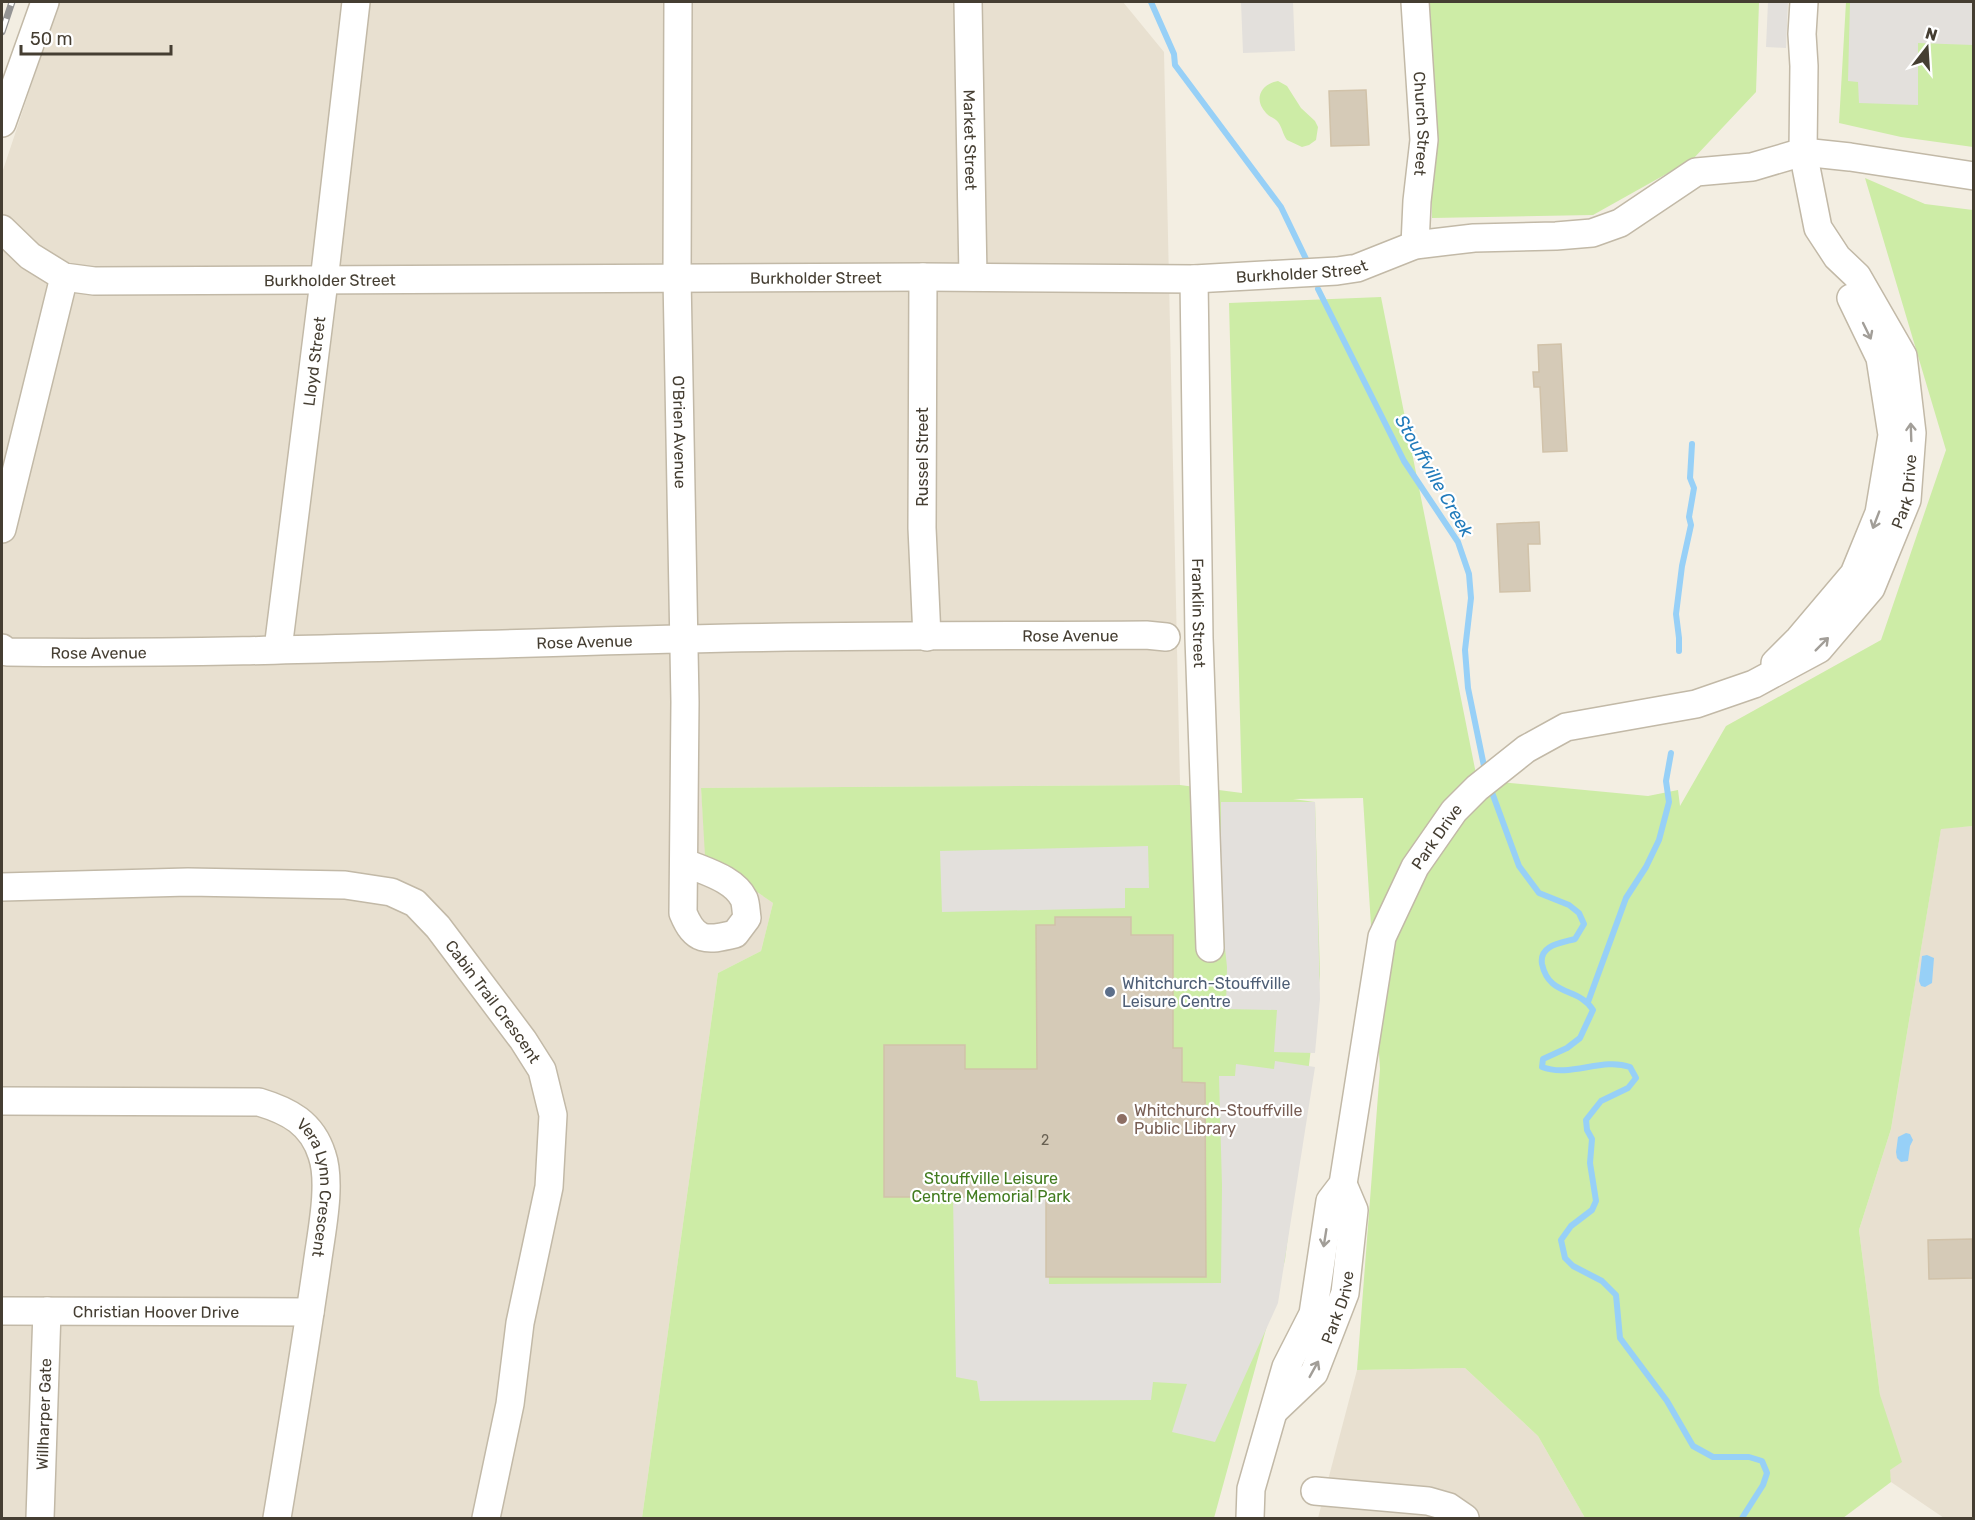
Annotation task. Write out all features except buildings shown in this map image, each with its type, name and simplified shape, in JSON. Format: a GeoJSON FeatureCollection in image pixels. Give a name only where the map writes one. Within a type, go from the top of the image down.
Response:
{"type":"FeatureCollection","features":[{"type":"Feature","properties":{"kind":"street"},"geometry":{"type":"LineString","coordinates":[[2,123],[45,2]]}},
{"type":"Feature","properties":{"kind":"street","name":"Lloyd Street"},"geometry":{"type":"LineString","coordinates":[[278,649],[356,2]]}},
{"type":"Feature","properties":{"kind":"street","name":"O'Brien Avenue"},"geometry":{"type":"LineString","coordinates":[[678,2],[677,278],[684,639],[684,862]]}},
{"type":"Feature","properties":{"kind":"street","name":"Market Street"},"geometry":{"type":"LineString","coordinates":[[968,2],[973,277]]}},
{"type":"Feature","properties":{"kind":"street","name":"Church Street"},"geometry":{"type":"LineString","coordinates":[[1415,2],[1424,140],[1415,245]]}},
{"type":"Feature","properties":{"kind":"street","name":"Park Drive"},"geometry":{"type":"LineString","coordinates":[[1250,1518],[1251,1489],[1274,1411],[1314,1373],[1345,1293],[1354,1210],[1343,1184],[1382,937],[1415,867],[1454,811],[1477,788],[1526,749],[1566,727],[1696,704],[1754,684],[1819,649],[1871,588],[1907,500],[1912,433],[1903,356],[1857,276],[1837,257],[1818,228],[1803,153],[1804,2]]}},
{"type":"Feature","properties":{"kind":"street"},"geometry":{"type":"LineString","coordinates":[[1803,153],[1850,157],[1974,176]]}},
{"type":"Feature","properties":{"kind":"street","name":"Burkholder Street"},"geometry":{"type":"LineString","coordinates":[[64,277],[94,281],[923,277],[1194,279],[1347,270],[1415,245],[1473,238],[1556,236],[1592,232],[1620,223],[1696,172],[1752,167],[1803,153]]}},
{"type":"Feature","properties":{"kind":"street"},"geometry":{"type":"LineString","coordinates":[[2,229],[30,256],[64,277],[2,528]]}},
{"type":"Feature","properties":{"kind":"street","name":"Russel Street"},"geometry":{"type":"LineString","coordinates":[[923,277],[922,528],[927,636]]}},
{"type":"Feature","properties":{"kind":"street","name":"Franklin Street"},"geometry":{"type":"LineString","coordinates":[[1194,279],[1199,638],[1210,948]]}},
{"type":"Feature","properties":{"kind":"street","name":"Rose Avenue"},"geometry":{"type":"LineString","coordinates":[[2,648],[7,652],[47,652],[684,639],[1146,634],[1167,638]]}},
{"type":"Feature","properties":{"kind":"street","name":"Cabin Trail Crescent"},"geometry":{"type":"LineString","coordinates":[[2,887],[188,882],[345,885],[391,892],[415,903],[438,927],[523,1040],[542,1070],[553,1115],[549,1187],[520,1323],[510,1404],[486,1518]]}},
{"type":"Feature","properties":{"kind":"street","name":"Vera Lynn Crescent"},"geometry":{"type":"LineString","coordinates":[[2,1101],[259,1102],[282,1108],[300,1121],[311,1135],[322,1156],[327,1192],[277,1518]]}},
{"type":"Feature","properties":{"kind":"street","name":"Christian Hoover Drive"},"geometry":{"type":"LineString","coordinates":[[2,1311],[310,1312]]}},
{"type":"Feature","properties":{"kind":"street","name":"Willharper Gate"},"geometry":{"type":"LineString","coordinates":[[40,1518],[47,1311]]}},
{"type":"Feature","properties":{"kind":"street"},"geometry":{"type":"LineString","coordinates":[[1315,1491],[1428,1501],[1449,1507],[1465,1518]]}},
{"type":"Feature","properties":{"kind":"shaded area"},"geometry":{"type":"Polygon","coordinates":[[[59,2],[1123,2],[1164,52],[1180,785],[701,788],[706,856],[773,903],[761,951],[718,973],[642,1518],[2,1518],[2,173],[59,2]]]}},
{"type":"Feature","properties":{"kind":"shaded area"},"geometry":{"type":"Polygon","coordinates":[[[1241,2],[1293,2],[1295,51],[1243,53],[1241,2]]]}},
{"type":"Feature","properties":{"kind":"shaded area"},"geometry":{"type":"Polygon","coordinates":[[[1768,2],[1788,2],[1786,48],[1766,47],[1768,2]]]}},
{"type":"Feature","properties":{"kind":"shaded area"},"geometry":{"type":"Polygon","coordinates":[[[1850,2],[1973,2],[1973,45],[1918,43],[1918,105],[1859,103],[1858,82],[1848,81],[1850,2]]]}},
{"type":"Feature","properties":{"kind":"shaded area"},"geometry":{"type":"Polygon","coordinates":[[[1221,802],[1315,802],[1320,999],[1315,1053],[1274,1052],[1277,1010],[1226,1009],[1227,967],[1221,859],[1221,802]]]}},
{"type":"Feature","properties":{"kind":"shaded area"},"geometry":{"type":"Polygon","coordinates":[[[1973,826],[1973,1518],[1944,1518],[1891,1482],[1859,1230],[1891,1129],[1941,828],[1973,826]]]}},
{"type":"Feature","properties":{"kind":"shaded area"},"geometry":{"type":"Polygon","coordinates":[[[1148,846],[1149,888],[1125,888],[1125,908],[942,912],[940,851],[1148,846]]]}},
{"type":"Feature","properties":{"kind":"shaded area"},"geometry":{"type":"Polygon","coordinates":[[[1275,1061],[1315,1067],[1278,1303],[1215,1442],[1172,1432],[1187,1384],[1153,1382],[1151,1400],[980,1401],[977,1381],[956,1377],[953,1195],[1047,1193],[1049,1284],[1221,1283],[1222,1186],[1219,1076],[1235,1076],[1236,1064],[1274,1069],[1275,1061]]]}},
{"type":"Feature","properties":{"kind":"shaded area"},"geometry":{"type":"Polygon","coordinates":[[[1465,1368],[1538,1436],[1585,1518],[1318,1518],[1357,1370],[1465,1368]]]}},
{"type":"Feature","properties":{"kind":"green space"},"geometry":{"type":"Polygon","coordinates":[[[1429,2],[1759,2],[1756,92],[1693,159],[1593,215],[1432,218],[1429,2]]]}},
{"type":"Feature","properties":{"kind":"green space"},"geometry":{"type":"Polygon","coordinates":[[[1846,2],[1973,2],[1973,147],[1901,137],[1839,123],[1846,2]]]}},
{"type":"Feature","properties":{"kind":"green space"},"geometry":{"type":"Polygon","coordinates":[[[1278,81],[1287,86],[1301,108],[1318,127],[1316,140],[1309,145],[1302,147],[1287,140],[1278,122],[1262,108],[1260,98],[1263,89],[1278,81]]]}},
{"type":"Feature","properties":{"kind":"green space","name":"Stouffville Leisure Centre Memorial Park"},"geometry":{"type":"Polygon","coordinates":[[[1865,178],[1925,204],[1973,210],[1973,826],[1941,829],[1891,1129],[1859,1230],[1880,1395],[1902,1462],[1890,1470],[1891,1482],[1843,1518],[1585,1518],[1538,1436],[1465,1368],[1357,1370],[1380,1069],[1363,798],[1293,799],[1315,802],[1320,975],[1285,1260],[1214,1518],[642,1518],[718,973],[761,951],[773,903],[705,856],[701,788],[1180,785],[1242,793],[1229,303],[1381,297],[1481,799],[1485,800],[1500,782],[1648,796],[1678,790],[1680,806],[1726,726],[1881,640],[1946,450],[1865,178]]]}},
{"type":"Feature","properties":{"kind":"water"},"geometry":{"type":"Polygon","coordinates":[[[1927,955],[1934,958],[1932,983],[1925,987],[1921,986],[1919,981],[1922,956],[1927,955]]]}},
{"type":"Feature","properties":{"kind":"water"},"geometry":{"type":"Polygon","coordinates":[[[1906,1133],[1910,1134],[1913,1140],[1908,1161],[1901,1162],[1896,1152],[1898,1137],[1906,1133]]]}},
{"type":"Feature","properties":{"kind":"waterway","name":"Stouffville Creek"},"geometry":{"type":"LineString","coordinates":[[1151,2],[1174,54],[1175,65],[1281,207],[1307,261]]}},
{"type":"Feature","properties":{"kind":"waterway","name":"Stouffville Creek"},"geometry":{"type":"LineString","coordinates":[[1318,289],[1404,461],[1458,542],[1469,574],[1471,598],[1465,650],[1468,688],[1485,771]]}},
{"type":"Feature","properties":{"kind":"waterway"},"geometry":{"type":"LineString","coordinates":[[1679,651],[1676,614],[1682,566],[1691,525],[1689,517],[1694,488],[1690,478],[1692,444]]}},
{"type":"Feature","properties":{"kind":"waterway"},"geometry":{"type":"LineString","coordinates":[[1588,1002],[1626,898],[1646,867],[1659,840],[1669,802],[1666,781],[1671,753]]}},
{"type":"Feature","properties":{"kind":"waterway","name":"Stouffville Creek"},"geometry":{"type":"LineString","coordinates":[[1490,787],[1519,866],[1539,893],[1569,905],[1579,913],[1584,924],[1575,939],[1547,949],[1542,958],[1542,964],[1551,982],[1580,998],[1593,1010],[1580,1038],[1567,1048],[1543,1059],[1542,1067],[1564,1070],[1608,1064],[1619,1065],[1630,1067],[1636,1078],[1628,1088],[1601,1101],[1586,1120],[1587,1130],[1592,1139],[1590,1163],[1596,1201],[1592,1210],[1571,1226],[1561,1240],[1565,1258],[1573,1266],[1602,1281],[1616,1295],[1620,1338],[1667,1401],[1693,1446],[1713,1457],[1749,1457],[1762,1461],[1767,1473],[1763,1485],[1742,1518]]}},
{"type":"Feature","properties":{"kind":"railway"},"geometry":{"type":"LineString","coordinates":[[2,32],[12,2]]}},
{"type":"Feature","properties":{"kind":"place","name":"Whitchurch-Stouffville Leisure Centre"},"geometry":{"type":"Point","coordinates":[1110,992]}},
{"type":"Feature","properties":{"kind":"place","name":"Whitchurch-Stouffville Public Library"},"geometry":{"type":"Point","coordinates":[1122,1119]}}]}
